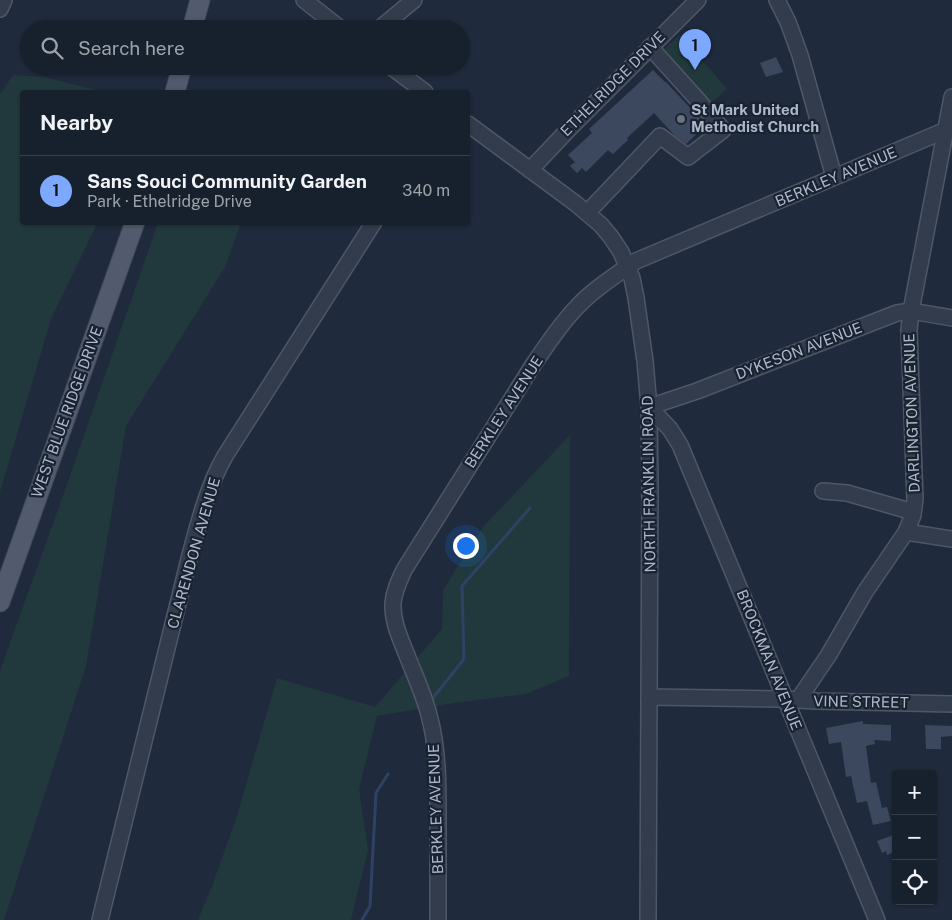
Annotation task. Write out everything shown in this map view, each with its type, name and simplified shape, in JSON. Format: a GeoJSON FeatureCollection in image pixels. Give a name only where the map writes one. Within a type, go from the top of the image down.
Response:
{"type":"FeatureCollection","features":[{"type":"Feature","properties":{"kind":"main road"},"geometry":{"type":"LineString","coordinates":[[194,20],[200,0]]}},
{"type":"Feature","properties":{"kind":"main road"},"geometry":{"type":"LineString","coordinates":[[175,90],[179,75]]}},
{"type":"Feature","properties":{"kind":"main road","name":"WEST BLUE RIDGE DRIVE"},"geometry":{"type":"LineString","coordinates":[[0,602],[134,225]]}},
{"type":"Feature","properties":{"kind":"street"},"geometry":{"type":"LineString","coordinates":[[0,9],[4,0]]}},
{"type":"Feature","properties":{"kind":"street"},"geometry":{"type":"LineString","coordinates":[[304,0],[329,20]]}},
{"type":"Feature","properties":{"kind":"street"},"geometry":{"type":"LineString","coordinates":[[390,20],[414,0]]}},
{"type":"Feature","properties":{"kind":"street","name":"ETHELRIDGE DRIVE"},"geometry":{"type":"LineString","coordinates":[[530,170],[698,0]]}},
{"type":"Feature","properties":{"kind":"street"},"geometry":{"type":"LineString","coordinates":[[777,0],[788,22],[800,55],[834,177]]}},
{"type":"Feature","properties":{"kind":"street"},"geometry":{"type":"LineString","coordinates":[[587,213],[660,136],[688,157],[722,130],[650,47]]}},
{"type":"Feature","properties":{"kind":"street"},"geometry":{"type":"LineString","coordinates":[[402,75],[421,90]]}},
{"type":"Feature","properties":{"kind":"street","name":"DARLINGTON AVENUE"},"geometry":{"type":"LineString","coordinates":[[792,700],[828,656],[865,592],[906,532],[913,512],[915,499],[909,330],[911,311],[949,129],[952,97]]}},
{"type":"Feature","properties":{"kind":"street","name":"NORTH FRANKLIN ROAD"},"geometry":{"type":"LineString","coordinates":[[470,125],[575,203],[600,225],[621,252],[632,278],[645,361],[649,407],[648,920]]}},
{"type":"Feature","properties":{"kind":"street","name":"BERKLEY AVENUE"},"geometry":{"type":"LineString","coordinates":[[438,920],[438,787],[436,746],[427,707],[394,621],[393,604],[404,570],[533,365],[573,311],[592,293],[636,261],[949,129]]}},
{"type":"Feature","properties":{"kind":"street","name":"CLARENDON AVENUE"},"geometry":{"type":"LineString","coordinates":[[100,920],[204,503],[215,473],[372,225]]}},
{"type":"Feature","properties":{"kind":"street","name":"DYKESON AVENUE"},"geometry":{"type":"LineString","coordinates":[[649,407],[697,391],[898,313],[911,311],[952,318]]}},
{"type":"Feature","properties":{"kind":"street","name":"BROCKMAN AVENUE"},"geometry":{"type":"LineString","coordinates":[[649,407],[670,430],[680,445],[792,700],[877,920]]}},
{"type":"Feature","properties":{"kind":"street"},"geometry":{"type":"LineString","coordinates":[[823,491],[854,494],[913,512]]}},
{"type":"Feature","properties":{"kind":"street"},"geometry":{"type":"LineString","coordinates":[[906,532],[952,539]]}},
{"type":"Feature","properties":{"kind":"street","name":"VINE STREET"},"geometry":{"type":"LineString","coordinates":[[649,697],[952,704]]}},
{"type":"Feature","properties":{"kind":"green space"},"geometry":{"type":"Polygon","coordinates":[[[680,35],[727,89],[710,104],[663,50],[680,35]]]}},
{"type":"Feature","properties":{"kind":"green space"},"geometry":{"type":"Polygon","coordinates":[[[13,75],[44,77],[96,90],[20,90],[20,225],[96,225],[51,319],[0,492],[0,94],[13,75]]]}},
{"type":"Feature","properties":{"kind":"green space"},"geometry":{"type":"Polygon","coordinates":[[[157,225],[240,225],[225,267],[126,426],[86,666],[4,920],[0,920],[0,671],[157,225]]]}},
{"type":"Feature","properties":{"kind":"green space"},"geometry":{"type":"Polygon","coordinates":[[[570,435],[569,676],[526,694],[453,703],[377,716],[359,789],[368,850],[351,920],[198,920],[237,816],[277,678],[375,707],[442,629],[443,590],[483,527],[570,435]]]}},
{"type":"Feature","properties":{"kind":"building"},"geometry":{"type":"Polygon","coordinates":[[[776,57],[783,72],[766,77],[760,63],[776,57]]]}},
{"type":"Feature","properties":{"kind":"building","name":"St Mark United Methodist Church"},"geometry":{"type":"Polygon","coordinates":[[[653,70],[706,125],[686,144],[675,136],[654,113],[613,154],[608,150],[586,172],[582,168],[577,173],[570,166],[575,162],[568,155],[592,133],[589,129],[653,70]]]}},
{"type":"Feature","properties":{"kind":"building"},"geometry":{"type":"Polygon","coordinates":[[[863,721],[863,724],[891,725],[891,741],[874,740],[875,744],[866,746],[871,783],[876,782],[882,808],[887,807],[891,821],[873,825],[867,801],[857,803],[851,776],[846,777],[841,742],[829,744],[826,728],[863,721]]]}},
{"type":"Feature","properties":{"kind":"building"},"geometry":{"type":"Polygon","coordinates":[[[925,725],[952,726],[952,736],[941,737],[941,749],[926,749],[925,725]]]}},
{"type":"Feature","properties":{"kind":"building"},"geometry":{"type":"Polygon","coordinates":[[[892,835],[892,853],[887,855],[886,851],[882,853],[877,841],[892,835]]]}},
{"type":"Feature","properties":{"kind":"waterway"},"geometry":{"type":"LineString","coordinates":[[433,698],[464,659],[462,586],[530,508]]}},
{"type":"Feature","properties":{"kind":"waterway"},"geometry":{"type":"LineString","coordinates":[[362,920],[370,906],[376,793],[388,774]]}},
{"type":"Feature","properties":{"kind":"place","name":"Sans Souci Community Garden"},"geometry":{"type":"Point","coordinates":[695,70]}},
{"type":"Feature","properties":{"kind":"place","name":"St Mark United Methodist Church"},"geometry":{"type":"Point","coordinates":[681,119]}}]}
